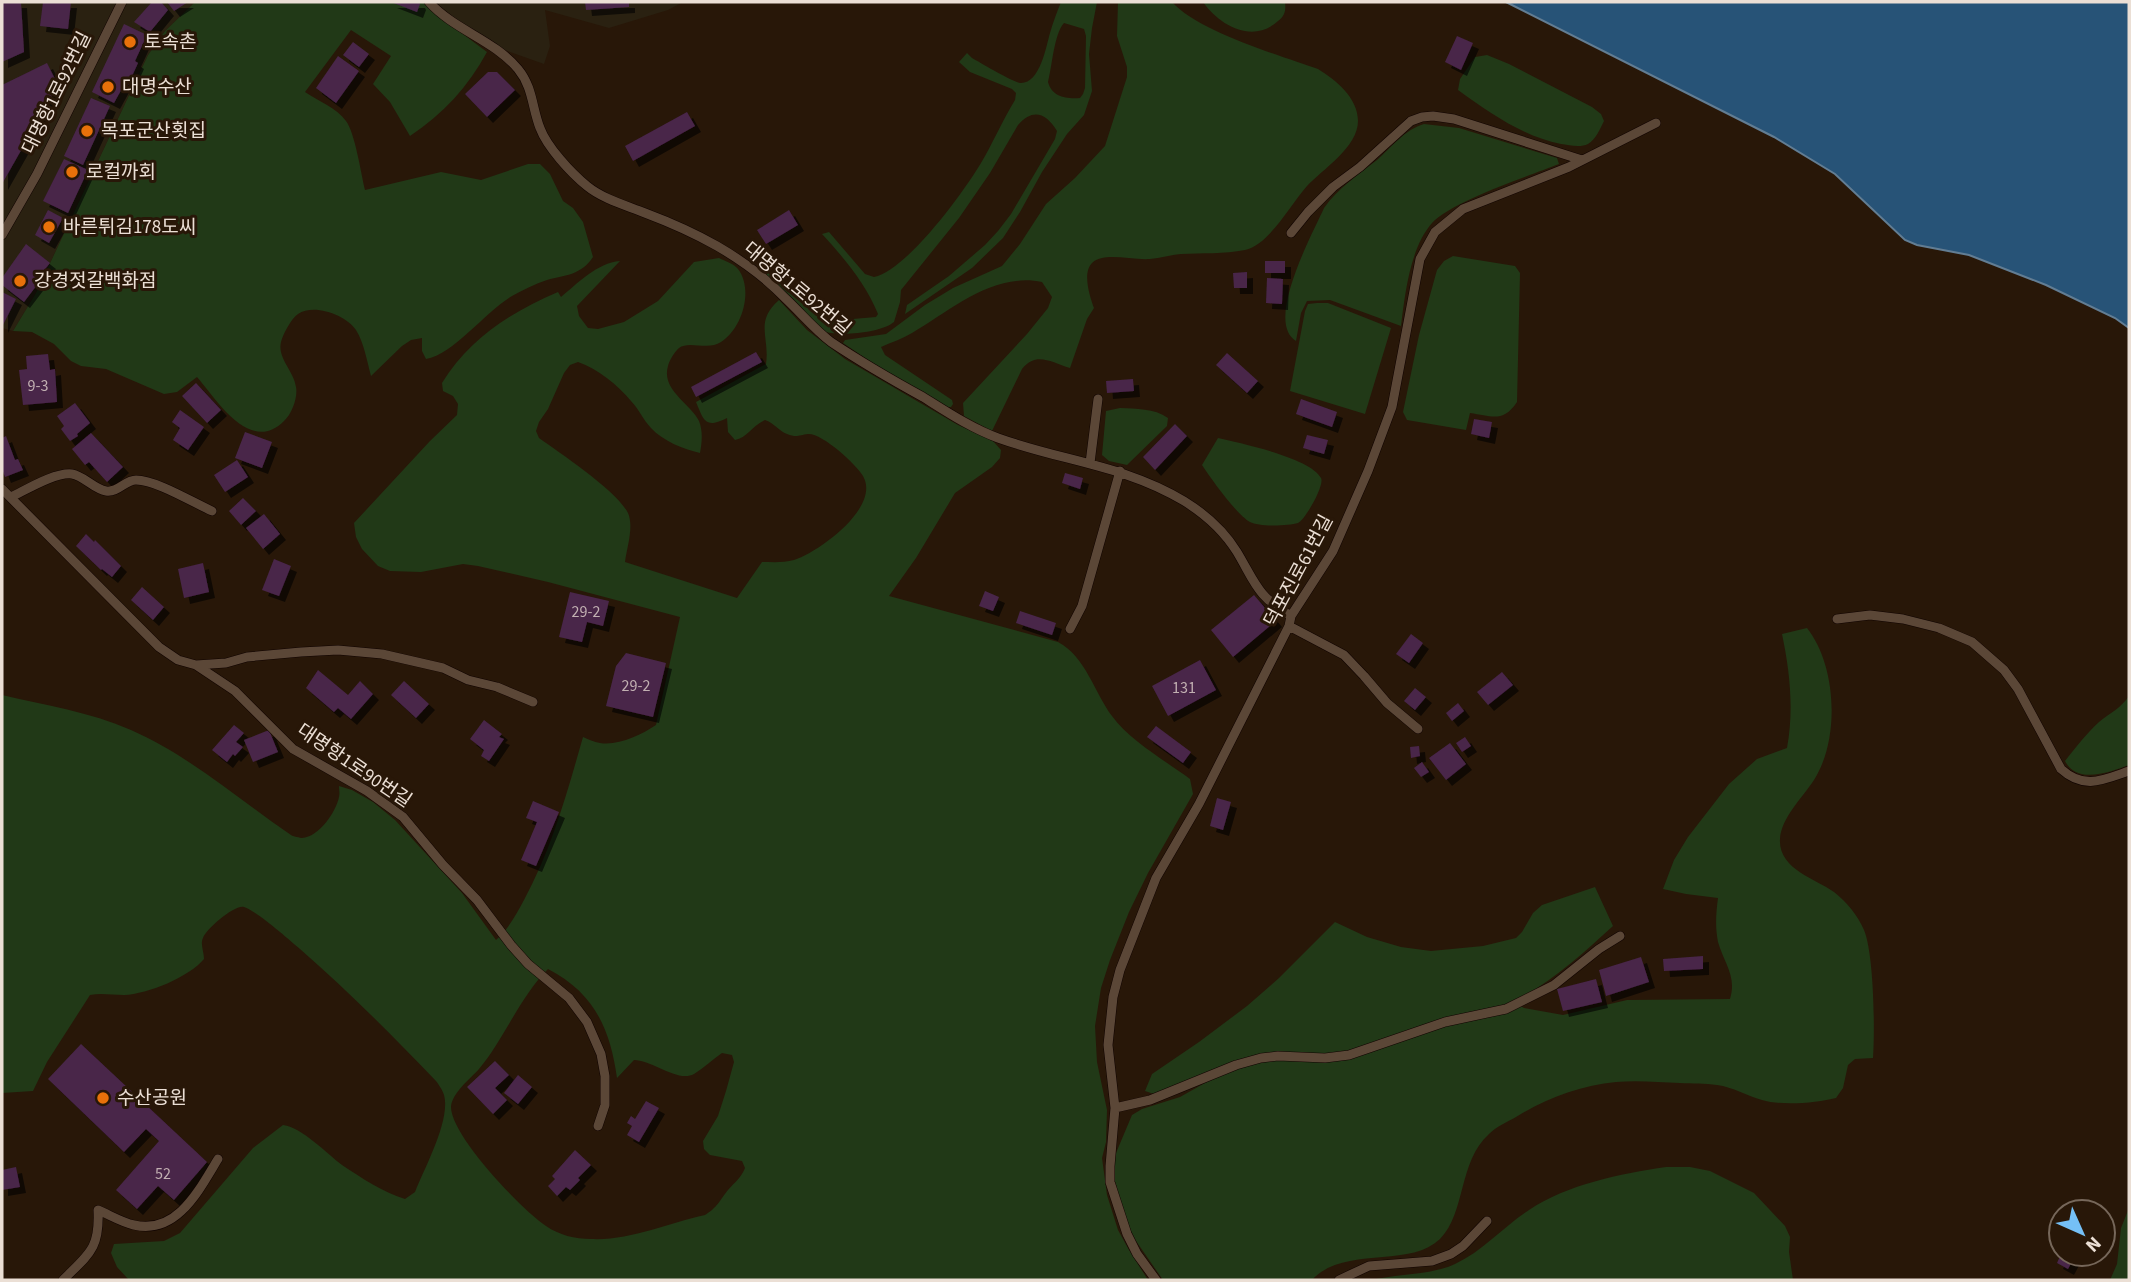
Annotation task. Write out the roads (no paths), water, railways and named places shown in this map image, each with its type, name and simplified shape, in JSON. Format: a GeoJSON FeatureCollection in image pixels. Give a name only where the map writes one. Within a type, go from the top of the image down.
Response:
{"type":"FeatureCollection","features":[{"type":"Feature","properties":{"kind":"lane","name":"대명항1로92번길"},"geometry":{"type":"LineString","coordinates":[[2,235],[37,174],[122,2]]}},
{"type":"Feature","properties":{"kind":"lane","name":"대명항1로92번길"},"geometry":{"type":"LineString","coordinates":[[429,2],[450,21],[508,59],[519,71],[528,84],[546,143],[586,185],[599,194],[661,219],[717,246],[768,282],[815,330],[831,342],[963,422],[996,437],[1119,471],[1164,490],[1202,513],[1229,541],[1263,597],[1290,621],[1344,655],[1387,703],[1418,729]]}},
{"type":"Feature","properties":{"kind":"lane"},"geometry":{"type":"LineString","coordinates":[[1291,233],[1333,187],[1360,167],[1400,129],[1422,117],[1454,119],[1582,160]]}},
{"type":"Feature","properties":{"kind":"lane","name":"덕포진로61번길"},"geometry":{"type":"LineString","coordinates":[[1156,1280],[1137,1254],[1127,1234],[1110,1182],[1115,1108],[1108,1045],[1113,997],[1120,970],[1156,878],[1199,804],[1290,621],[1333,551],[1368,471],[1392,407],[1420,259],[1435,232],[1463,209],[1582,160],[1656,123]]}},
{"type":"Feature","properties":{"kind":"lane"},"geometry":{"type":"LineString","coordinates":[[1090,463],[1098,399]]}},
{"type":"Feature","properties":{"kind":"lane"},"geometry":{"type":"LineString","coordinates":[[1070,629],[1082,606],[1119,471]]}},
{"type":"Feature","properties":{"kind":"lane"},"geometry":{"type":"LineString","coordinates":[[10,497],[54,477],[71,474],[105,491],[113,491],[132,480],[146,481],[212,510]]}},
{"type":"Feature","properties":{"kind":"lane","name":"대명항1로90번길"},"geometry":{"type":"LineString","coordinates":[[2,489],[159,647],[178,660],[196,665],[235,691],[293,749],[367,791],[403,817],[477,900],[528,964],[579,1010],[595,1036],[605,1076],[605,1105],[598,1126]]}},
{"type":"Feature","properties":{"kind":"lane"},"geometry":{"type":"LineString","coordinates":[[1837,619],[1870,615],[1903,619],[1939,628],[1972,642],[2004,670],[2018,689],[2062,769],[2072,778],[2083,782],[2104,780],[2129,771]]}},
{"type":"Feature","properties":{"kind":"lane"},"geometry":{"type":"LineString","coordinates":[[196,665],[301,652],[338,650],[382,653],[443,668],[468,680],[497,687],[533,702]]}},
{"type":"Feature","properties":{"kind":"lane"},"geometry":{"type":"LineString","coordinates":[[1115,1108],[1150,1100],[1236,1065],[1261,1058],[1325,1058],[1349,1055],[1444,1022],[1506,1009],[1554,985],[1619,936]]}},
{"type":"Feature","properties":{"kind":"lane"},"geometry":{"type":"LineString","coordinates":[[63,1280],[91,1252],[99,1230],[99,1210],[132,1225],[158,1226],[171,1220],[185,1208],[218,1160]]}},
{"type":"Feature","properties":{"kind":"lane"},"geometry":{"type":"LineString","coordinates":[[1339,1280],[1369,1266],[1432,1261],[1451,1254],[1463,1246],[1487,1221]]}},
{"type":"Feature","properties":{"kind":"water"},"geometry":{"type":"Polygon","coordinates":[[[1506,2],[2129,2],[2129,328],[2115,318],[2046,285],[1969,255],[1917,245],[1905,240],[1835,174],[1774,137],[1506,2]]]}},
{"type":"Feature","properties":{"kind":"place","name":"토속촌"},"geometry":{"type":"Point","coordinates":[130,42]}},
{"type":"Feature","properties":{"kind":"place","name":"대명수산"},"geometry":{"type":"Point","coordinates":[108,87]}},
{"type":"Feature","properties":{"kind":"place","name":"목포군산횟집"},"geometry":{"type":"Point","coordinates":[87,131]}},
{"type":"Feature","properties":{"kind":"place","name":"로컬까회"},"geometry":{"type":"Point","coordinates":[72,172]}},
{"type":"Feature","properties":{"kind":"place","name":"바른튀김178도씨"},"geometry":{"type":"Point","coordinates":[49,227]}},
{"type":"Feature","properties":{"kind":"place","name":"강경젓갈백화점"},"geometry":{"type":"Point","coordinates":[20,281]}},
{"type":"Feature","properties":{"kind":"place","name":"수산공원"},"geometry":{"type":"Point","coordinates":[103,1098]}}]}
